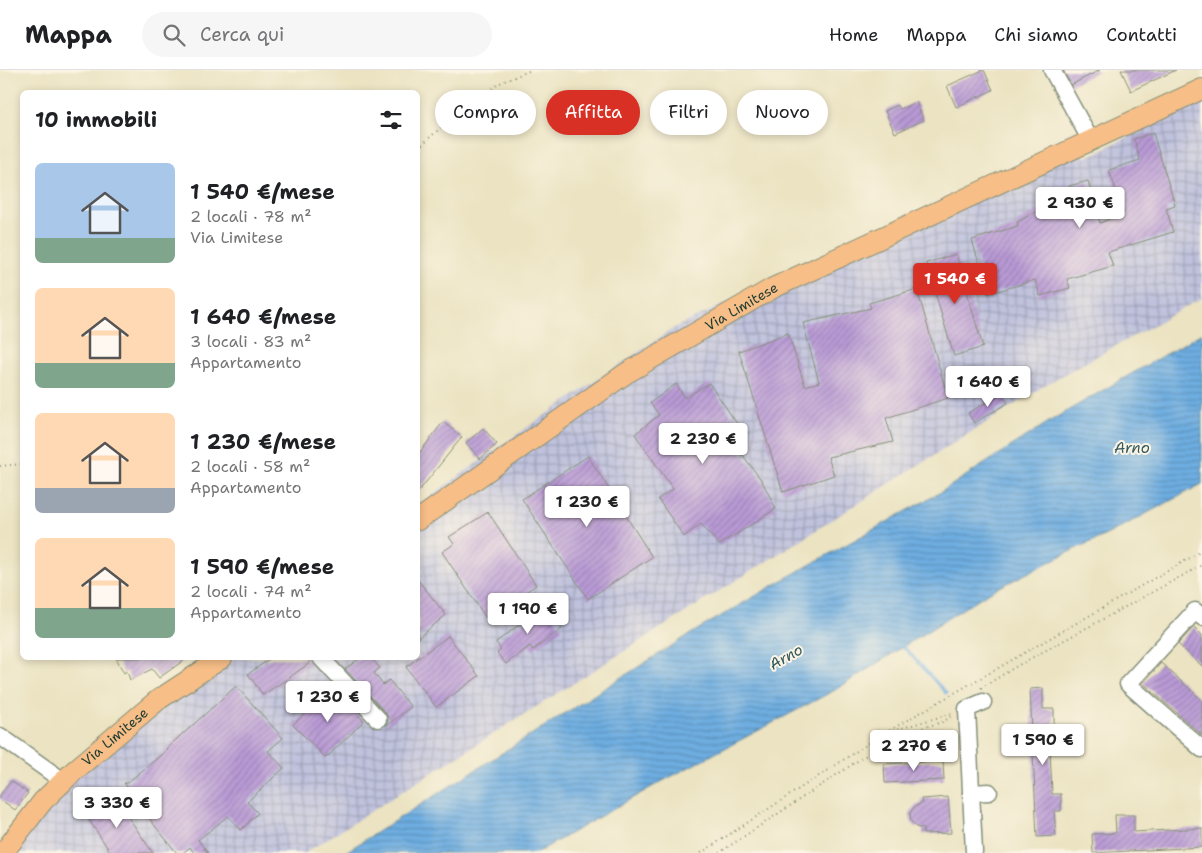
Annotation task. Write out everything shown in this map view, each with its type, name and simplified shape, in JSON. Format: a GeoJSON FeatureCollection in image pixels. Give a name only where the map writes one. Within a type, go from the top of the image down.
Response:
{"type":"FeatureCollection","features":[{"type":"Feature","properties":{"kind":"main road","name":"Via Limitese"},"geometry":{"type":"LineString","coordinates":[[420,519],[625,374],[773,288],[1202,89]]}},
{"type":"Feature","properties":{"kind":"main road","name":"Via Limitese"},"geometry":{"type":"LineString","coordinates":[[3,853],[43,801],[63,781],[158,700],[219,660]]}},
{"type":"Feature","properties":{"kind":"street"},"geometry":{"type":"LineString","coordinates":[[1052,70],[1092,141]]}},
{"type":"Feature","properties":{"kind":"street"},"geometry":{"type":"LineString","coordinates":[[1202,617],[1195,611],[1128,684],[1202,749]]}},
{"type":"Feature","properties":{"kind":"street"},"geometry":{"type":"LineString","coordinates":[[322,660],[378,719]]}},
{"type":"Feature","properties":{"kind":"street"},"geometry":{"type":"LineString","coordinates":[[974,852],[967,708],[983,702]]}},
{"type":"Feature","properties":{"kind":"street"},"geometry":{"type":"LineString","coordinates":[[0,736],[63,781]]}},
{"type":"Feature","properties":{"kind":"street"},"geometry":{"type":"LineString","coordinates":[[971,793],[989,792]]}},
{"type":"Feature","properties":{"kind":"path"},"geometry":{"type":"LineString","coordinates":[[420,146],[454,116],[500,83],[531,70]]}},
{"type":"Feature","properties":{"kind":"path"},"geometry":{"type":"LineString","coordinates":[[0,466],[20,464]]}},
{"type":"Feature","properties":{"kind":"path"},"geometry":{"type":"LineString","coordinates":[[701,853],[883,734],[1202,550]]}},
{"type":"Feature","properties":{"kind":"path"},"geometry":{"type":"LineString","coordinates":[[883,734],[967,708]]}},
{"type":"Feature","properties":{"kind":"shaded area"},"geometry":{"type":"Polygon","coordinates":[[[1202,100],[1202,298],[1047,384],[305,853],[0,853],[40,791],[200,660],[420,660],[420,504],[522,431],[674,328],[1076,138],[1085,158],[1202,100]]]}},
{"type":"Feature","properties":{"kind":"water","name":"Arno"},"geometry":{"type":"Polygon","coordinates":[[[1202,333],[1202,484],[1108,534],[986,594],[835,690],[657,784],[536,853],[344,853],[692,633],[786,578],[941,492],[1055,418],[1202,333]]]}},
{"type":"Feature","properties":{"kind":"building"},"geometry":{"type":"Polygon","coordinates":[[[983,70],[993,90],[956,107],[947,86],[983,70]]]}},
{"type":"Feature","properties":{"kind":"building"},"geometry":{"type":"Polygon","coordinates":[[[1063,70],[1100,70],[1071,85],[1063,70]]]}},
{"type":"Feature","properties":{"kind":"building"},"geometry":{"type":"Polygon","coordinates":[[[1121,70],[1176,70],[1131,91],[1121,70]]]}},
{"type":"Feature","properties":{"kind":"building"},"geometry":{"type":"Polygon","coordinates":[[[916,102],[924,120],[895,133],[885,111],[898,105],[900,109],[916,102]]]}},
{"type":"Feature","properties":{"kind":"building"},"geometry":{"type":"Polygon","coordinates":[[[1153,133],[1175,205],[1166,208],[1173,232],[1108,252],[1113,266],[1067,279],[1070,288],[1040,296],[1035,280],[988,294],[972,240],[1018,226],[1017,222],[1060,199],[1059,196],[1071,192],[1069,186],[1088,181],[1100,223],[1124,213],[1109,170],[1140,160],[1134,139],[1153,133]]]}},
{"type":"Feature","properties":{"kind":"building"},"geometry":{"type":"Polygon","coordinates":[[[956,254],[983,347],[954,356],[926,263],[956,254]]]}},
{"type":"Feature","properties":{"kind":"building"},"geometry":{"type":"Polygon","coordinates":[[[917,289],[948,398],[886,418],[893,442],[828,457],[834,475],[783,492],[739,351],[788,333],[805,386],[819,382],[803,323],[871,308],[869,303],[917,289]]]}},
{"type":"Feature","properties":{"kind":"building"},"geometry":{"type":"Polygon","coordinates":[[[709,383],[738,425],[727,434],[762,481],[776,509],[719,545],[701,524],[684,537],[658,499],[673,489],[635,434],[659,415],[650,403],[676,384],[685,398],[709,383]]]}},
{"type":"Feature","properties":{"kind":"building"},"geometry":{"type":"Polygon","coordinates":[[[1002,393],[1008,403],[974,423],[968,413],[1002,393]]]}},
{"type":"Feature","properties":{"kind":"building"},"geometry":{"type":"Polygon","coordinates":[[[443,422],[462,437],[420,490],[420,452],[443,422]]]}},
{"type":"Feature","properties":{"kind":"building"},"geometry":{"type":"Polygon","coordinates":[[[483,428],[497,444],[480,459],[466,443],[483,428]]]}},
{"type":"Feature","properties":{"kind":"building"},"geometry":{"type":"Polygon","coordinates":[[[588,456],[652,557],[588,599],[522,499],[588,456]]]}},
{"type":"Feature","properties":{"kind":"building"},"geometry":{"type":"Polygon","coordinates":[[[488,512],[536,585],[486,618],[442,552],[454,544],[449,537],[488,512]]]}},
{"type":"Feature","properties":{"kind":"building"},"geometry":{"type":"Polygon","coordinates":[[[420,582],[446,615],[420,636],[420,582]]]}},
{"type":"Feature","properties":{"kind":"building"},"geometry":{"type":"Polygon","coordinates":[[[545,606],[562,629],[533,650],[530,646],[506,664],[497,653],[501,650],[496,642],[545,606]]]}},
{"type":"Feature","properties":{"kind":"building"},"geometry":{"type":"Polygon","coordinates":[[[1194,627],[1202,635],[1202,666],[1178,644],[1194,627]]]}},
{"type":"Feature","properties":{"kind":"building"},"geometry":{"type":"Polygon","coordinates":[[[448,636],[479,676],[436,707],[406,667],[415,660],[420,660],[420,657],[448,636]]]}},
{"type":"Feature","properties":{"kind":"building"},"geometry":{"type":"Polygon","coordinates":[[[117,660],[184,660],[159,678],[152,669],[130,680],[127,671],[124,673],[117,660]]]}},
{"type":"Feature","properties":{"kind":"building"},"geometry":{"type":"Polygon","coordinates":[[[268,660],[308,660],[310,663],[263,695],[248,674],[268,660]]]}},
{"type":"Feature","properties":{"kind":"building"},"geometry":{"type":"Polygon","coordinates":[[[357,660],[373,660],[380,668],[374,673],[383,685],[389,680],[411,707],[386,726],[388,717],[385,712],[345,669],[357,660]]]}},
{"type":"Feature","properties":{"kind":"building"},"geometry":{"type":"Polygon","coordinates":[[[1161,663],[1202,700],[1202,735],[1143,683],[1161,663]]]}},
{"type":"Feature","properties":{"kind":"building"},"geometry":{"type":"Polygon","coordinates":[[[236,686],[283,738],[268,751],[284,768],[247,802],[258,813],[241,830],[228,816],[198,840],[208,853],[194,853],[190,847],[183,853],[177,853],[147,816],[150,814],[124,783],[127,783],[167,750],[183,733],[236,686]]]}},
{"type":"Feature","properties":{"kind":"building"},"geometry":{"type":"Polygon","coordinates":[[[331,688],[364,721],[326,758],[293,725],[331,688]]]}},
{"type":"Feature","properties":{"kind":"building"},"geometry":{"type":"Polygon","coordinates":[[[1043,688],[1043,709],[1054,709],[1054,725],[1049,725],[1052,794],[1061,794],[1061,811],[1054,811],[1056,836],[1037,837],[1030,689],[1043,688]]]}},
{"type":"Feature","properties":{"kind":"building"},"geometry":{"type":"Polygon","coordinates":[[[943,761],[944,780],[885,783],[884,764],[943,761]]]}},
{"type":"Feature","properties":{"kind":"building"},"geometry":{"type":"Polygon","coordinates":[[[11,781],[28,793],[15,810],[0,799],[0,795],[11,781]]]}},
{"type":"Feature","properties":{"kind":"building"},"geometry":{"type":"Polygon","coordinates":[[[113,796],[153,853],[111,853],[85,814],[113,796]]]}},
{"type":"Feature","properties":{"kind":"building"},"geometry":{"type":"Polygon","coordinates":[[[948,797],[951,833],[923,834],[923,829],[916,827],[911,821],[910,813],[914,807],[922,803],[921,799],[948,797]]]}},
{"type":"Feature","properties":{"kind":"building"},"geometry":{"type":"Polygon","coordinates":[[[1115,815],[1134,815],[1134,832],[1202,828],[1202,847],[1093,853],[1092,834],[1116,833],[1115,815]]]}},
{"type":"Feature","properties":{"kind":"waterway"},"geometry":{"type":"LineString","coordinates":[[901,644],[946,693]]}}]}
